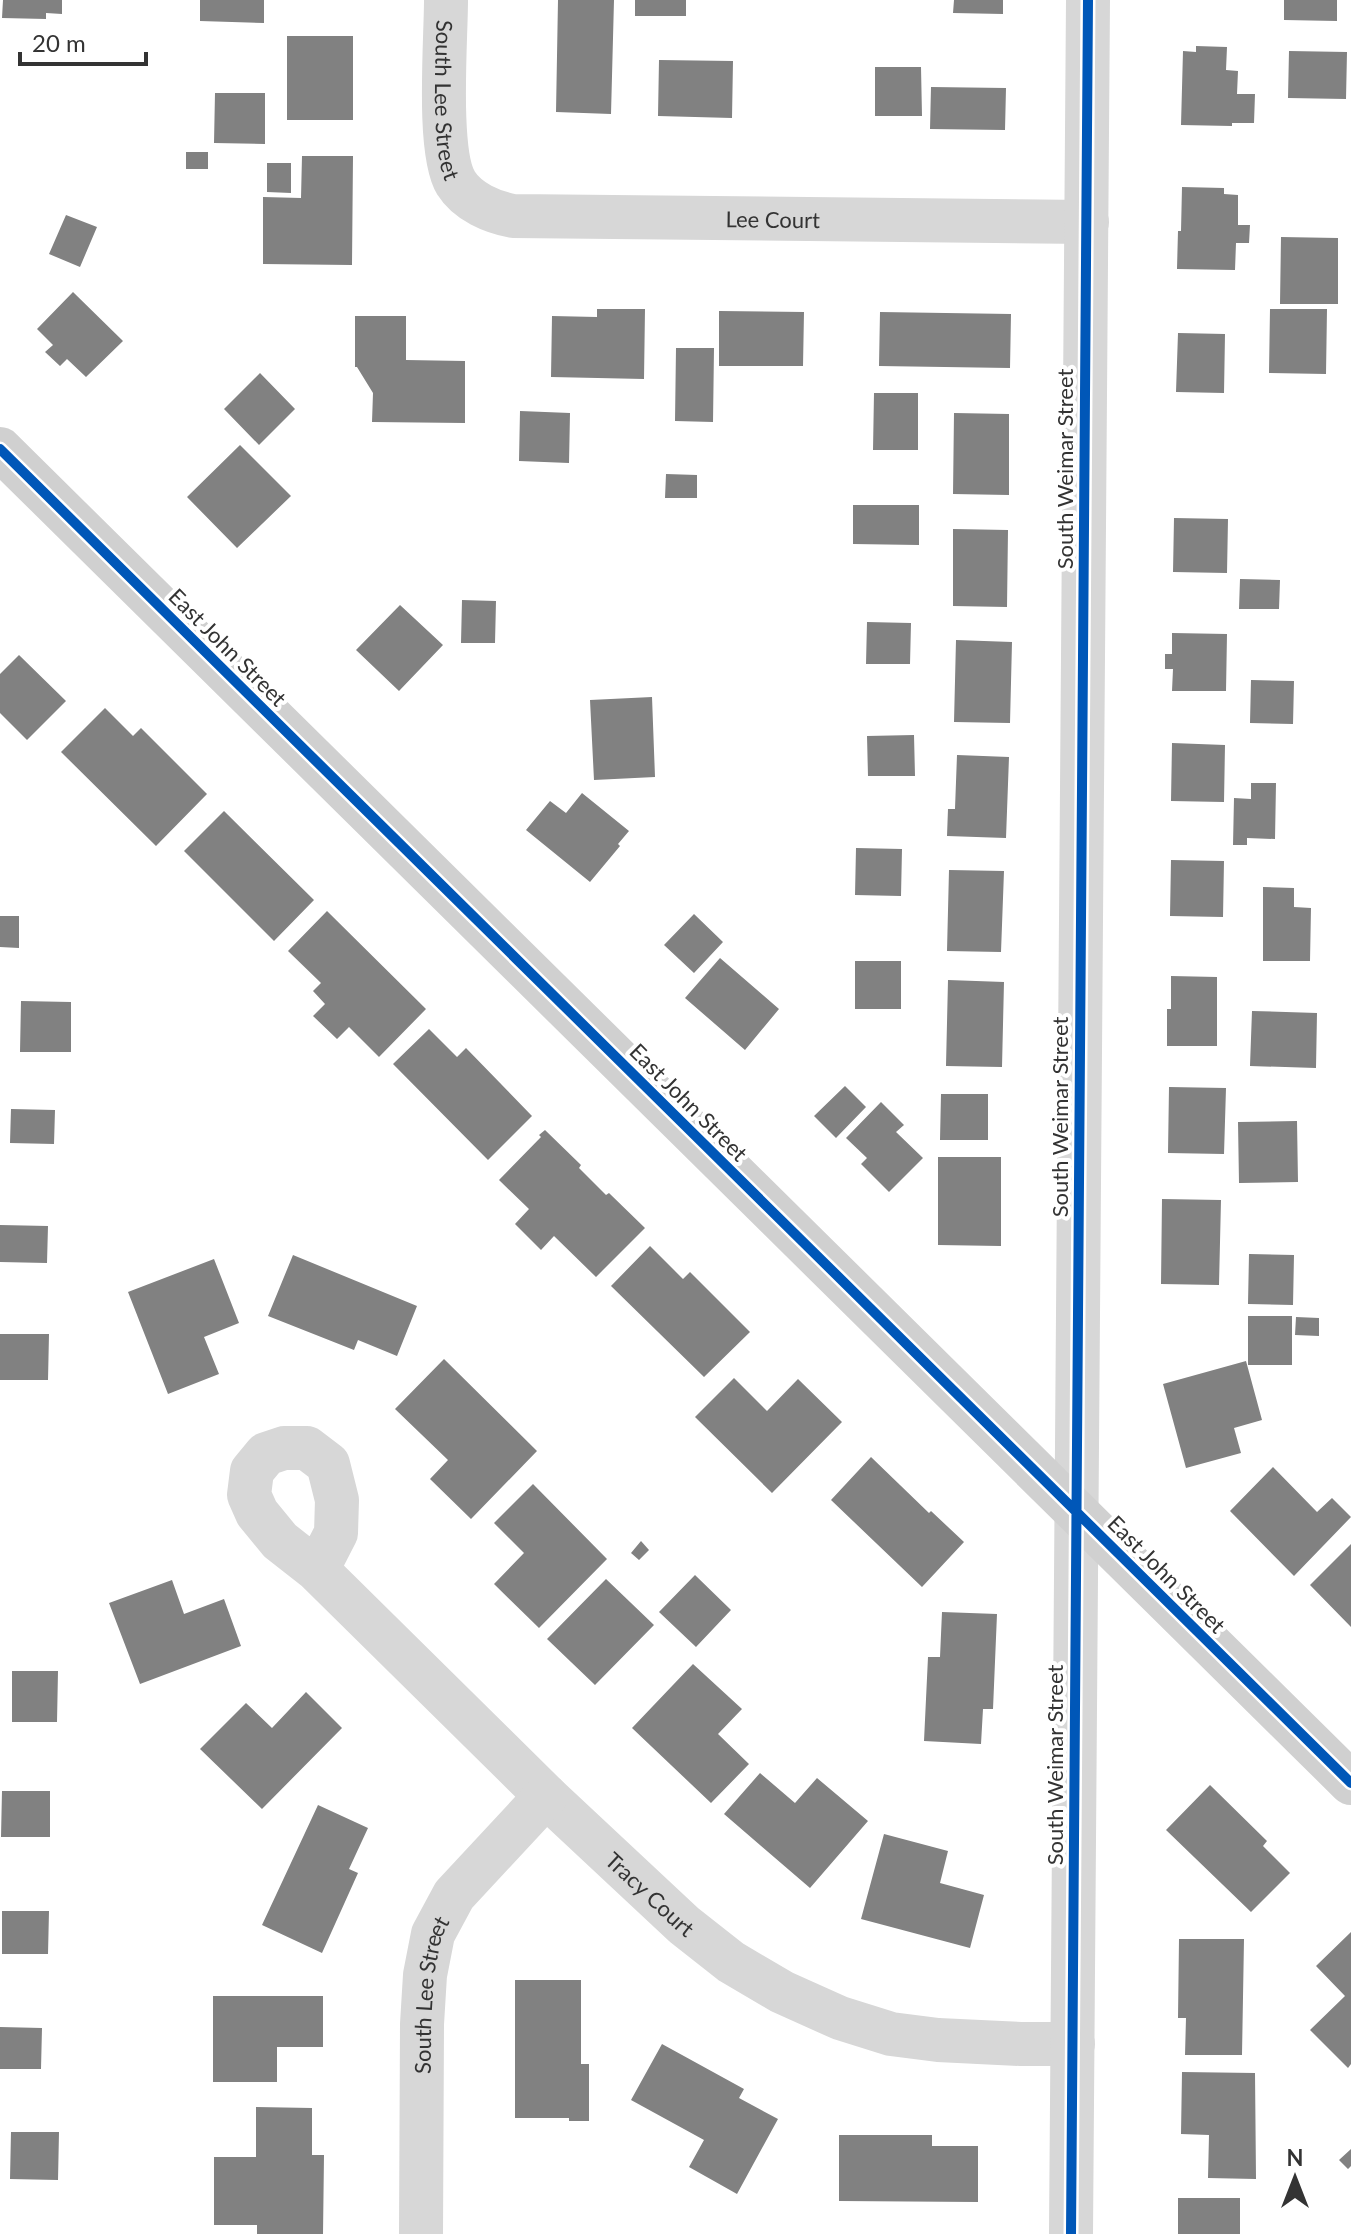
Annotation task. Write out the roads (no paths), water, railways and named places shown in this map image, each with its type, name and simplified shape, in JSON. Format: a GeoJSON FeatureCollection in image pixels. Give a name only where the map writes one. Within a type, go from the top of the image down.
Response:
{"type":"FeatureCollection","features":[{"type":"Feature","properties":{"kind":"street","name":"South Lee Street"},"geometry":{"type":"LineString","coordinates":[[446,0],[445,134],[453,174],[466,194]]}},
{"type":"Feature","properties":{"kind":"street","name":"South Weimar Street"},"geometry":{"type":"LineString","coordinates":[[1071,2234],[1088,0]]}},
{"type":"Feature","properties":{"kind":"street","name":"Lee Court"},"geometry":{"type":"LineString","coordinates":[[466,194],[497,213],[513,216],[1087,222]]}},
{"type":"Feature","properties":{"kind":"street","name":"East John Street"},"geometry":{"type":"LineString","coordinates":[[0,449],[1351,1783]]}},
{"type":"Feature","properties":{"kind":"street","name":"Tracy Court"},"geometry":{"type":"LineString","coordinates":[[317,1570],[546,1796],[684,1925],[731,1962],[782,1992],[840,2018],[891,2034],[952,2041],[1073,2044]]}},
{"type":"Feature","properties":{"kind":"street","name":"South Lee Street"},"geometry":{"type":"LineString","coordinates":[[421,2234],[422,2024],[425,1975],[433,1934],[454,1895],[546,1796]]}}]}
